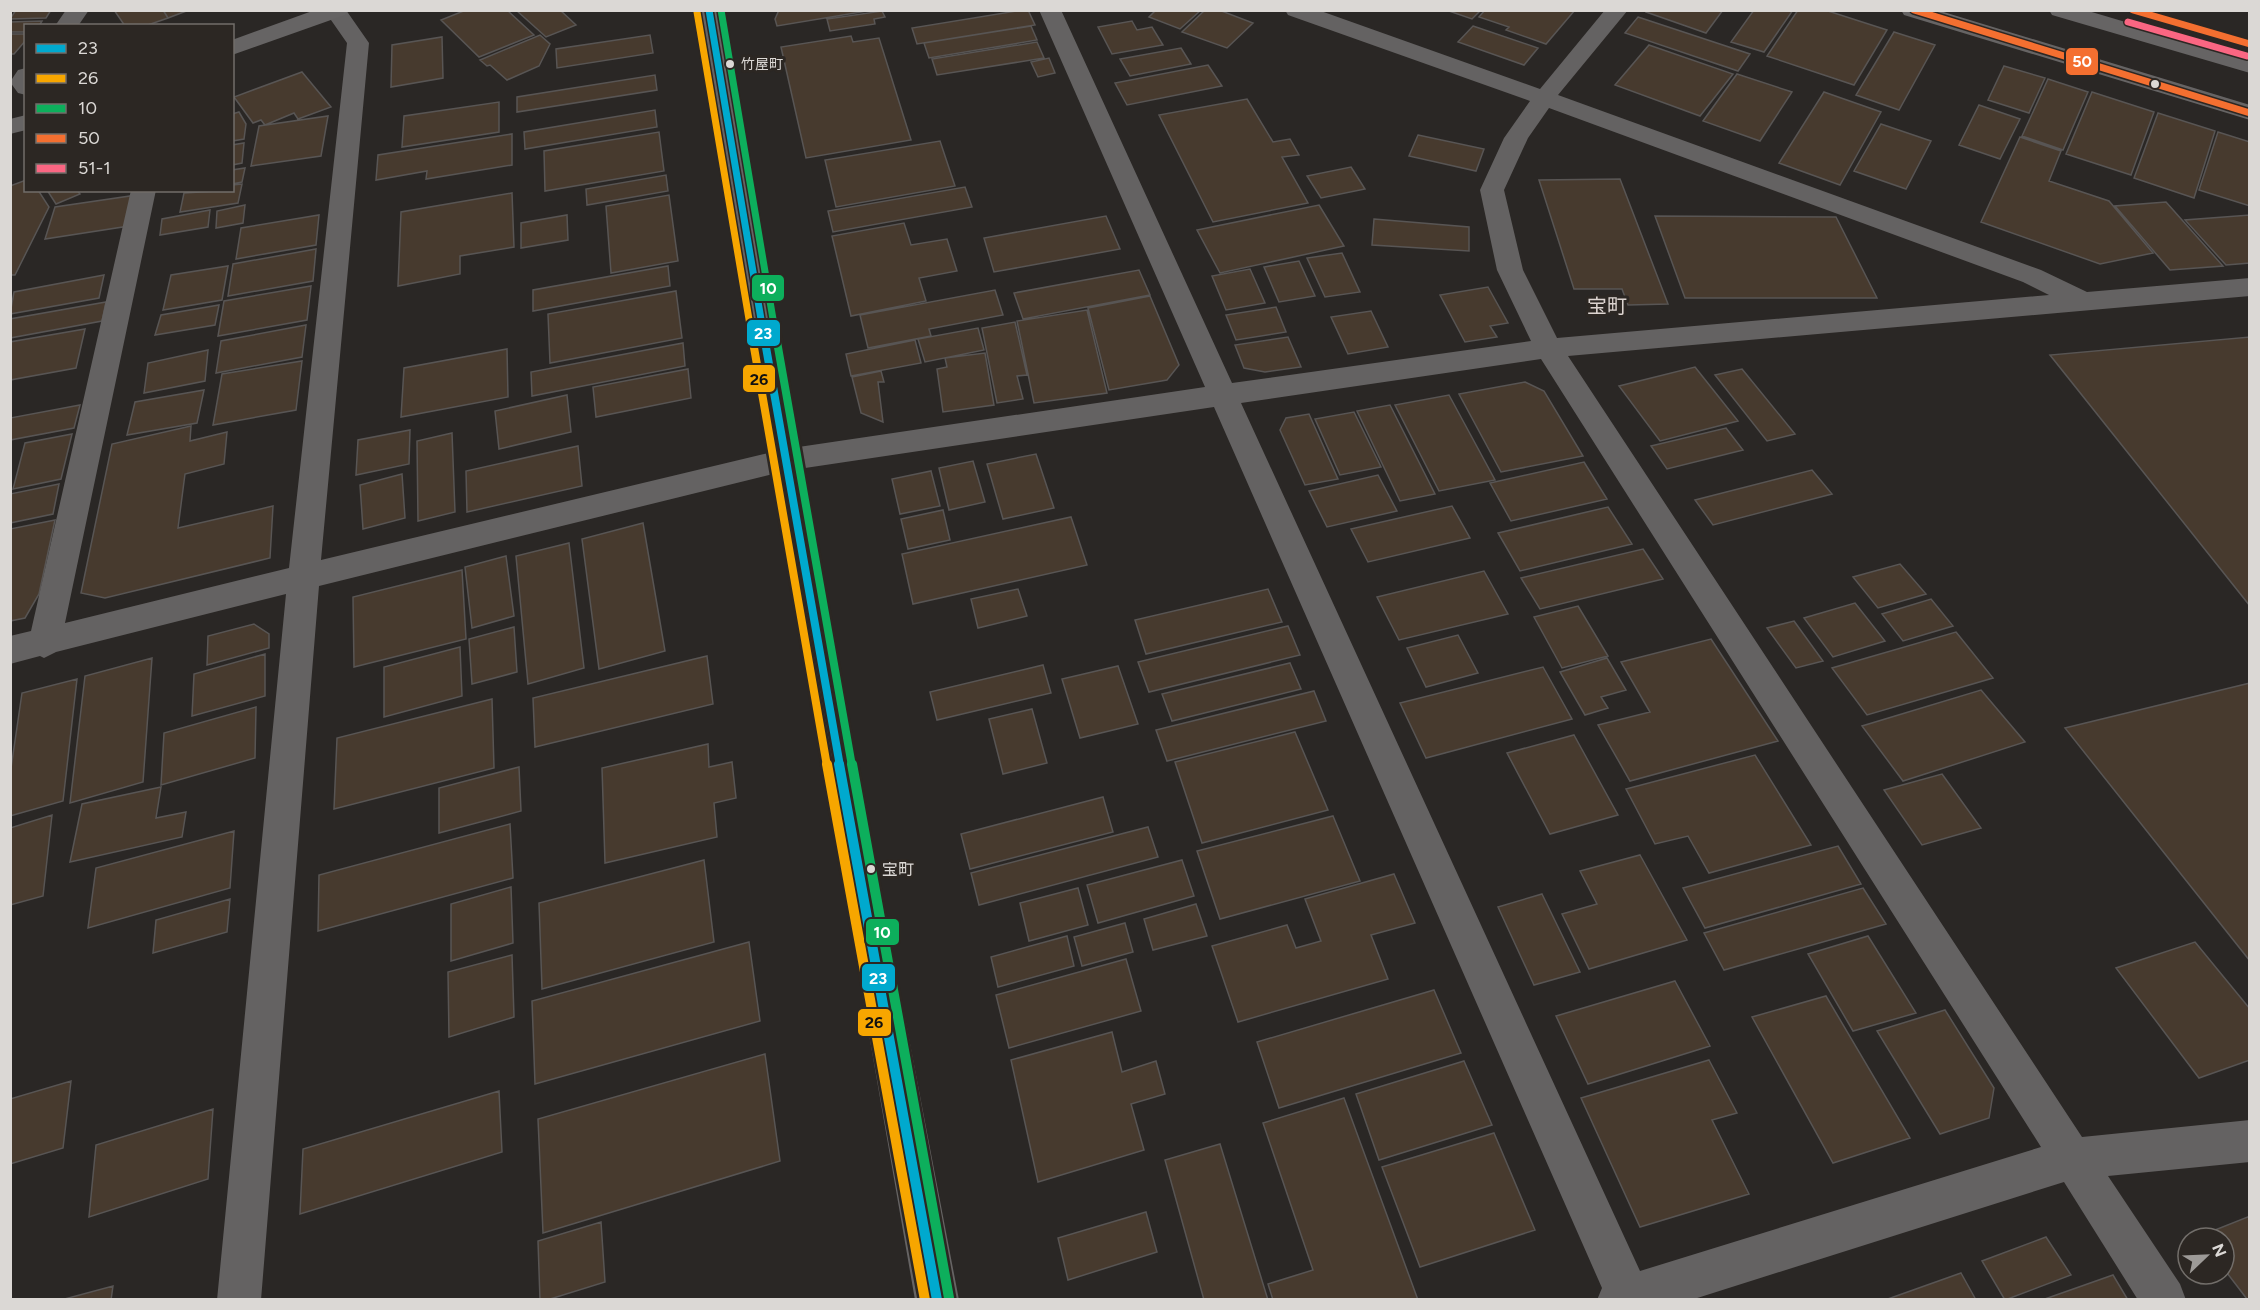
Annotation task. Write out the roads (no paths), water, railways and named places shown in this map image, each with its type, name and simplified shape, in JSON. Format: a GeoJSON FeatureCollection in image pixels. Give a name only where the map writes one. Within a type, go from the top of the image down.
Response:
{"type":"FeatureCollection","features":[{"type":"Feature","properties":{"kind":"street"},"geometry":{"type":"LineString","coordinates":[[68,24],[78,10]]}},
{"type":"Feature","properties":{"kind":"street"},"geometry":{"type":"LineString","coordinates":[[709,10],[784,460],[937,1299]]}},
{"type":"Feature","properties":{"kind":"street"},"geometry":{"type":"LineString","coordinates":[[1050,10],[1626,1298],[2071,1159],[2250,1141]]}},
{"type":"Feature","properties":{"kind":"street"},"geometry":{"type":"LineString","coordinates":[[1296,10],[2032,276],[2087,302]]}},
{"type":"Feature","properties":{"kind":"street"},"geometry":{"type":"LineString","coordinates":[[1617,10],[1544,98],[1516,138],[1492,190],[1510,270],[1548,348],[2071,1159],[2164,1299]]}},
{"type":"Feature","properties":{"kind":"street"},"geometry":{"type":"LineString","coordinates":[[1912,10],[2250,113]]}},
{"type":"Feature","properties":{"kind":"street"},"geometry":{"type":"LineString","coordinates":[[1981,10],[2227,84]]}},
{"type":"Feature","properties":{"kind":"street"},"geometry":{"type":"LineString","coordinates":[[2061,10],[2250,66]]}},
{"type":"Feature","properties":{"kind":"street"},"geometry":{"type":"LineString","coordinates":[[2131,10],[2250,44]]}},
{"type":"Feature","properties":{"kind":"street"},"geometry":{"type":"LineString","coordinates":[[234,47],[336,11],[358,43],[304,576],[239,1299]]}},
{"type":"Feature","properties":{"kind":"street"},"geometry":{"type":"LineString","coordinates":[[44,644],[144,192]]}},
{"type":"Feature","properties":{"kind":"street"},"geometry":{"type":"LineString","coordinates":[[10,650],[44,644],[304,576],[784,460],[1221,394],[1548,348],[2250,287]]}},
{"type":"Feature","properties":{"kind":"place","name":"竹屋町"},"geometry":{"type":"Point","coordinates":[730,64]}},
{"type":"Feature","properties":{"kind":"place","name":"宝町"},"geometry":{"type":"Point","coordinates":[871,869]}},
{"type":"Feature","properties":{"kind":"district","name":"宝町"},"geometry":{"type":"Point","coordinates":[1607,306]}}]}
